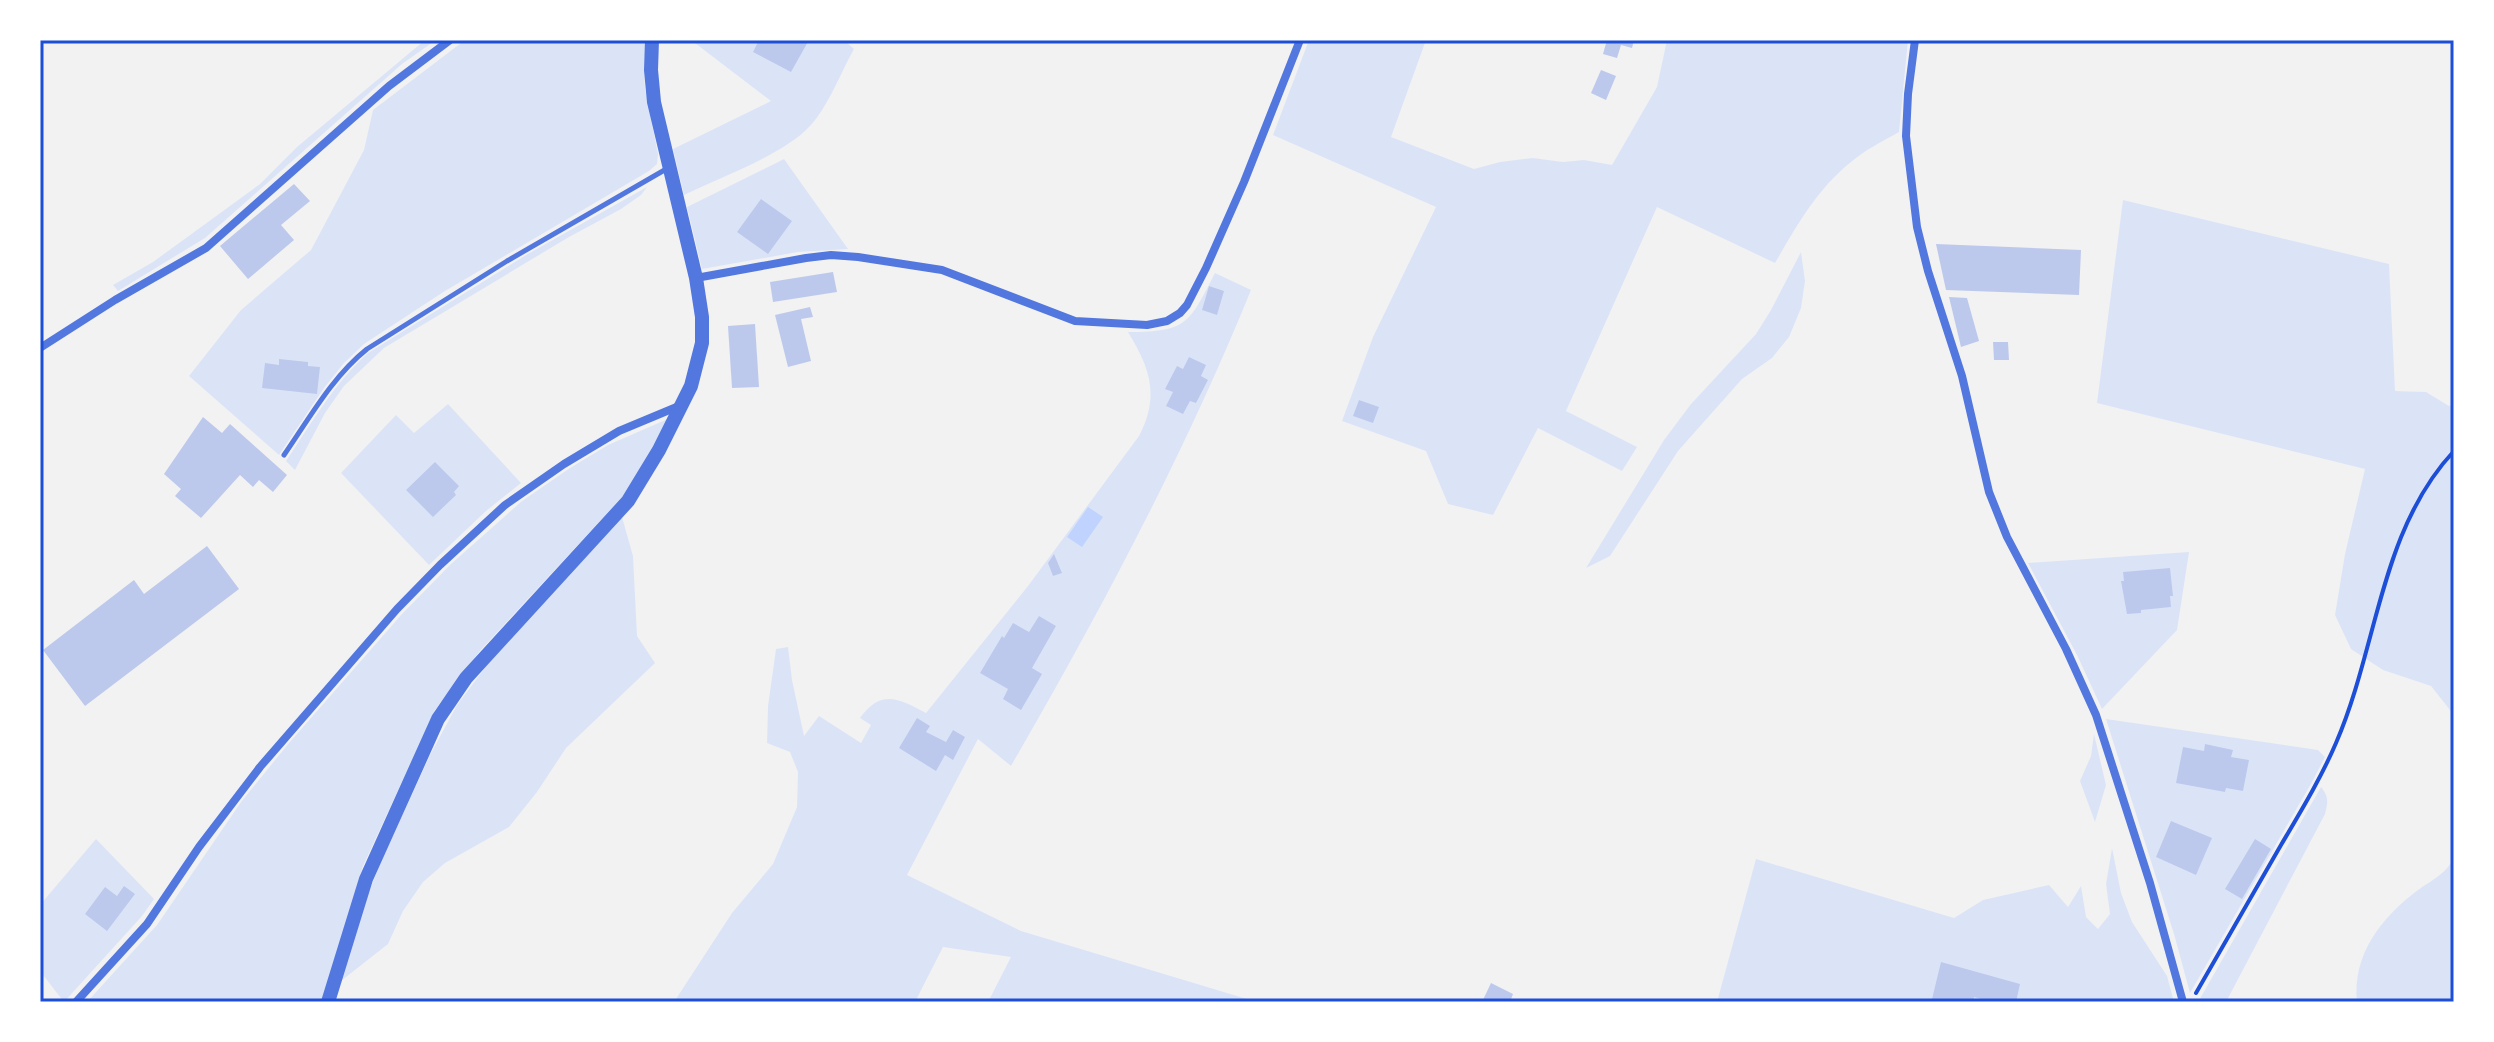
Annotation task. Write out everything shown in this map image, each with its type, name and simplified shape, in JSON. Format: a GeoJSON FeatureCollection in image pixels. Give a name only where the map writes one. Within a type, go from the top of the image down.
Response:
{"type":"FeatureCollection","features":[{"type":"Feature","properties":{"kind":"street"},"geometry":{"type":"LineString","coordinates":[[40,348],[105,306],[206,248],[389,86],[450,40]]}},
{"type":"Feature","properties":{"kind":"street"},"geometry":{"type":"LineString","coordinates":[[328,1002],[366,879],[438,719],[466,678],[628,501],[684,404],[695,375],[703,335],[696,278],[652,87],[652,40]]}},
{"type":"Feature","properties":{"kind":"street"},"geometry":{"type":"LineString","coordinates":[[696,278],[793,260],[843,255],[942,270],[1075,321],[1147,325],[1167,321],[1187,305],[1206,268],[1300,40]]}},
{"type":"Feature","properties":{"kind":"street"},"geometry":{"type":"LineString","coordinates":[[1915,40],[1906,136],[1917,227],[1962,376],[1989,492],[2007,537],[2066,649],[2096,715],[2150,883],[2183,1002]]}},
{"type":"Feature","properties":{"kind":"street"},"geometry":{"type":"LineString","coordinates":[[76,1002],[147,924],[199,847],[260,767],[397,609],[440,565],[505,505],[564,464],[619,431],[684,404]]}},
{"type":"Feature","properties":{"kind":"lane"},"geometry":{"type":"LineString","coordinates":[[284,455],[341,375],[367,349],[494,268],[669,167]]}},
{"type":"Feature","properties":{"kind":"path"},"geometry":{"type":"LineString","coordinates":[[2190,1002],[2319,779],[2351,707],[2379,602],[2409,517],[2430,479],[2454,451]]}},
{"type":"Feature","properties":{"kind":"shaded area"},"geometry":{"type":"Polygon","coordinates":[[[425,40],[436,40],[402,64],[205,238],[118,291],[113,285],[153,262],[260,184],[297,147],[425,40]]]}},
{"type":"Feature","properties":{"kind":"shaded area"},"geometry":{"type":"Polygon","coordinates":[[[465,40],[646,40],[645,89],[658,154],[657,164],[445,291],[364,344],[324,388],[279,455],[189,376],[241,310],[311,250],[364,150],[373,110],[465,40]]]}},
{"type":"Feature","properties":{"kind":"shaded area"},"geometry":{"type":"Polygon","coordinates":[[[691,40],[844,40],[854,49],[823,109],[798,137],[768,156],[684,195],[673,149],[771,101],[691,40]]]}},
{"type":"Feature","properties":{"kind":"shaded area"},"geometry":{"type":"Polygon","coordinates":[[[1309,40],[1426,40],[1391,137],[1474,169],[1533,158],[1563,162],[1584,160],[1612,165],[1657,87],[1667,40],[1908,40],[1899,132],[1856,158],[1828,184],[1808,209],[1775,263],[1657,207],[1566,411],[1637,447],[1622,471],[1538,428],[1493,515],[1448,504],[1426,451],[1342,421],[1373,337],[1436,207],[1273,135],[1309,40]]]}},
{"type":"Feature","properties":{"kind":"shaded area"},"geometry":{"type":"Polygon","coordinates":[[[784,159],[848,249],[798,252],[702,269],[687,207],[784,159]]]}},
{"type":"Feature","properties":{"kind":"shaded area"},"geometry":{"type":"Polygon","coordinates":[[[647,187],[621,209],[384,348],[344,386],[325,413],[295,470],[286,461],[334,391],[368,353],[526,255],[647,187]]]}},
{"type":"Feature","properties":{"kind":"shaded area"},"geometry":{"type":"Polygon","coordinates":[[[2123,200],[2389,264],[2395,391],[2426,392],[2449,406],[2454,404],[2454,715],[2431,686],[2383,670],[2351,649],[2335,615],[2345,554],[2365,469],[2097,403],[2123,200]]]}},
{"type":"Feature","properties":{"kind":"shaded area"},"geometry":{"type":"Polygon","coordinates":[[[1801,252],[1805,281],[1801,308],[1789,337],[1772,358],[1742,379],[1678,451],[1610,556],[1586,568],[1664,440],[1691,404],[1756,334],[1801,252]]]}},
{"type":"Feature","properties":{"kind":"shaded area"},"geometry":{"type":"Polygon","coordinates":[[[1215,273],[1251,290],[1198,412],[1139,532],[1011,766],[978,739],[907,875],[1021,931],[1257,1002],[988,1002],[1011,957],[943,947],[915,1002],[674,1002],[732,913],[773,864],[797,807],[798,772],[790,752],[767,743],[768,706],[776,649],[788,647],[804,736],[819,716],[861,743],[871,725],[860,718],[883,700],[899,701],[926,713],[1028,586],[1139,436],[1149,408],[1150,382],[1128,332],[1163,330],[1184,321],[1192,314],[1215,273]]]}},
{"type":"Feature","properties":{"kind":"shaded area"},"geometry":{"type":"Polygon","coordinates":[[[448,404],[521,483],[429,565],[341,473],[396,415],[414,433],[448,404]]]}},
{"type":"Feature","properties":{"kind":"shaded area"},"geometry":{"type":"Polygon","coordinates":[[[670,418],[623,496],[479,652],[435,710],[363,866],[321,1002],[87,1002],[157,925],[241,802],[289,743],[402,614],[451,564],[522,501],[570,468],[608,445],[670,418]]]}},
{"type":"Feature","properties":{"kind":"shaded area"},"geometry":{"type":"Polygon","coordinates":[[[622,517],[633,556],[637,636],[655,663],[566,748],[509,827],[445,863],[423,882],[403,911],[388,944],[341,981],[380,864],[430,755],[457,705],[487,665],[622,517]]]}},
{"type":"Feature","properties":{"kind":"shaded area"},"geometry":{"type":"Polygon","coordinates":[[[2189,552],[2177,630],[2102,709],[2028,563],[2189,552]]]}},
{"type":"Feature","properties":{"kind":"shaded area"},"geometry":{"type":"Polygon","coordinates":[[[2106,719],[2318,750],[2325,757],[2190,993],[2174,934],[2106,719]]]}},
{"type":"Feature","properties":{"kind":"shaded area"},"geometry":{"type":"Polygon","coordinates":[[[2094,734],[2106,785],[2095,822],[2080,781],[2091,756],[2094,734]]]}},
{"type":"Feature","properties":{"kind":"shaded area"},"geometry":{"type":"Polygon","coordinates":[[[2321,787],[2327,800],[2325,814],[2226,1002],[2198,1002],[2321,787]]]}},
{"type":"Feature","properties":{"kind":"shaded area"},"geometry":{"type":"Polygon","coordinates":[[[96,839],[154,899],[64,1002],[40,971],[40,905],[96,839]]]}},
{"type":"Feature","properties":{"kind":"shaded area"},"geometry":{"type":"Polygon","coordinates":[[[2112,848],[2121,893],[2132,922],[2167,976],[2174,1002],[1717,1002],[1756,859],[1954,918],[1983,900],[2049,885],[2068,907],[2081,886],[2086,917],[2098,929],[2110,914],[2106,884],[2112,848]]]}},
{"type":"Feature","properties":{"kind":"shaded area"},"geometry":{"type":"Polygon","coordinates":[[[2454,856],[2454,1002],[2357,1002],[2359,968],[2372,938],[2393,912],[2444,871],[2454,856]]]}},
{"type":"Feature","properties":{"kind":"water"},"geometry":{"type":"Polygon","coordinates":[[[1088,507],[1103,517],[1082,547],[1067,537],[1088,507]]]}},
{"type":"Feature","properties":{"kind":"building"},"geometry":{"type":"Polygon","coordinates":[[[759,40],[809,40],[791,72],[753,52],[759,40]]]}},
{"type":"Feature","properties":{"kind":"building"},"geometry":{"type":"Polygon","coordinates":[[[1607,40],[1634,40],[1632,48],[1621,45],[1617,58],[1603,54],[1607,40]]]}},
{"type":"Feature","properties":{"kind":"building"},"geometry":{"type":"Polygon","coordinates":[[[1601,70],[1616,76],[1606,100],[1591,93],[1601,70]]]}},
{"type":"Feature","properties":{"kind":"building"},"geometry":{"type":"Polygon","coordinates":[[[294,184],[310,201],[281,225],[294,240],[248,279],[220,246],[294,184]]]}},
{"type":"Feature","properties":{"kind":"building"},"geometry":{"type":"Polygon","coordinates":[[[761,199],[792,221],[768,254],[737,232],[761,199]]]}},
{"type":"Feature","properties":{"kind":"building"},"geometry":{"type":"Polygon","coordinates":[[[1936,244],[2081,250],[2079,295],[1946,290],[1936,244]]]}},
{"type":"Feature","properties":{"kind":"building"},"geometry":{"type":"Polygon","coordinates":[[[833,272],[837,292],[773,302],[770,282],[833,272]]]}},
{"type":"Feature","properties":{"kind":"building"},"geometry":{"type":"Polygon","coordinates":[[[1209,286],[1224,291],[1217,315],[1202,310],[1209,286]]]}},
{"type":"Feature","properties":{"kind":"building"},"geometry":{"type":"Polygon","coordinates":[[[1949,297],[1967,298],[1979,341],[1961,347],[1949,297]]]}},
{"type":"Feature","properties":{"kind":"building"},"geometry":{"type":"Polygon","coordinates":[[[810,307],[813,317],[801,319],[811,361],[788,367],[775,315],[810,307]]]}},
{"type":"Feature","properties":{"kind":"building"},"geometry":{"type":"Polygon","coordinates":[[[755,324],[759,387],[732,388],[728,326],[755,324]]]}},
{"type":"Feature","properties":{"kind":"building"},"geometry":{"type":"Polygon","coordinates":[[[1993,342],[2008,342],[2009,360],[1994,360],[1993,342]]]}},
{"type":"Feature","properties":{"kind":"building"},"geometry":{"type":"Polygon","coordinates":[[[1189,357],[1206,365],[1201,376],[1208,380],[1196,403],[1190,401],[1183,414],[1166,406],[1173,392],[1165,389],[1177,366],[1183,369],[1189,357]]]}},
{"type":"Feature","properties":{"kind":"building"},"geometry":{"type":"Polygon","coordinates":[[[279,359],[308,362],[308,366],[320,367],[317,394],[262,388],[265,363],[279,365],[279,359]]]}},
{"type":"Feature","properties":{"kind":"building"},"geometry":{"type":"Polygon","coordinates":[[[1359,400],[1379,407],[1373,423],[1353,416],[1359,400]]]}},
{"type":"Feature","properties":{"kind":"building"},"geometry":{"type":"Polygon","coordinates":[[[203,417],[222,433],[230,424],[287,475],[273,492],[259,480],[253,487],[240,475],[201,518],[175,496],[181,489],[164,474],[203,417]]]}},
{"type":"Feature","properties":{"kind":"building"},"geometry":{"type":"Polygon","coordinates":[[[435,462],[459,486],[454,492],[456,495],[433,517],[406,490],[435,462]]]}},
{"type":"Feature","properties":{"kind":"building"},"geometry":{"type":"Polygon","coordinates":[[[207,546],[239,589],[85,706],[43,650],[134,580],[144,594],[207,546]]]}},
{"type":"Feature","properties":{"kind":"building"},"geometry":{"type":"Polygon","coordinates":[[[1054,554],[1062,573],[1053,576],[1048,563],[1054,554]]]}},
{"type":"Feature","properties":{"kind":"building"},"geometry":{"type":"Polygon","coordinates":[[[2170,568],[2171,607],[2127,614],[2121,581],[2124,581],[2123,572],[2170,568]]]}},
{"type":"Feature","properties":{"kind":"building"},"geometry":{"type":"Polygon","coordinates":[[[1039,616],[1056,626],[1032,668],[1042,674],[1021,710],[1003,699],[1008,689],[980,673],[1013,623],[1029,632],[1039,616]]]}},
{"type":"Feature","properties":{"kind":"building"},"geometry":{"type":"Polygon","coordinates":[[[917,718],[930,726],[926,732],[946,742],[953,730],[965,737],[953,760],[945,755],[936,771],[899,748],[917,718]]]}},
{"type":"Feature","properties":{"kind":"building"},"geometry":{"type":"Polygon","coordinates":[[[2205,744],[2233,750],[2231,757],[2249,760],[2243,791],[2226,788],[2225,792],[2176,783],[2183,747],[2204,751],[2205,744]]]}},
{"type":"Feature","properties":{"kind":"building"},"geometry":{"type":"Polygon","coordinates":[[[2171,821],[2212,838],[2196,875],[2156,857],[2171,821]]]}},
{"type":"Feature","properties":{"kind":"building"},"geometry":{"type":"Polygon","coordinates":[[[2255,839],[2271,849],[2242,899],[2225,889],[2255,839]]]}},
{"type":"Feature","properties":{"kind":"building"},"geometry":{"type":"Polygon","coordinates":[[[124,886],[135,894],[107,931],[85,914],[105,887],[117,896],[124,886]]]}},
{"type":"Feature","properties":{"kind":"building"},"geometry":{"type":"Polygon","coordinates":[[[1941,962],[2020,984],[2016,1002],[1992,1002],[1974,997],[1973,1002],[1932,999],[1941,962]]]}},
{"type":"Feature","properties":{"kind":"building"},"geometry":{"type":"Polygon","coordinates":[[[1491,983],[1513,994],[1510,1002],[1482,1002],[1491,983]]]}}]}
